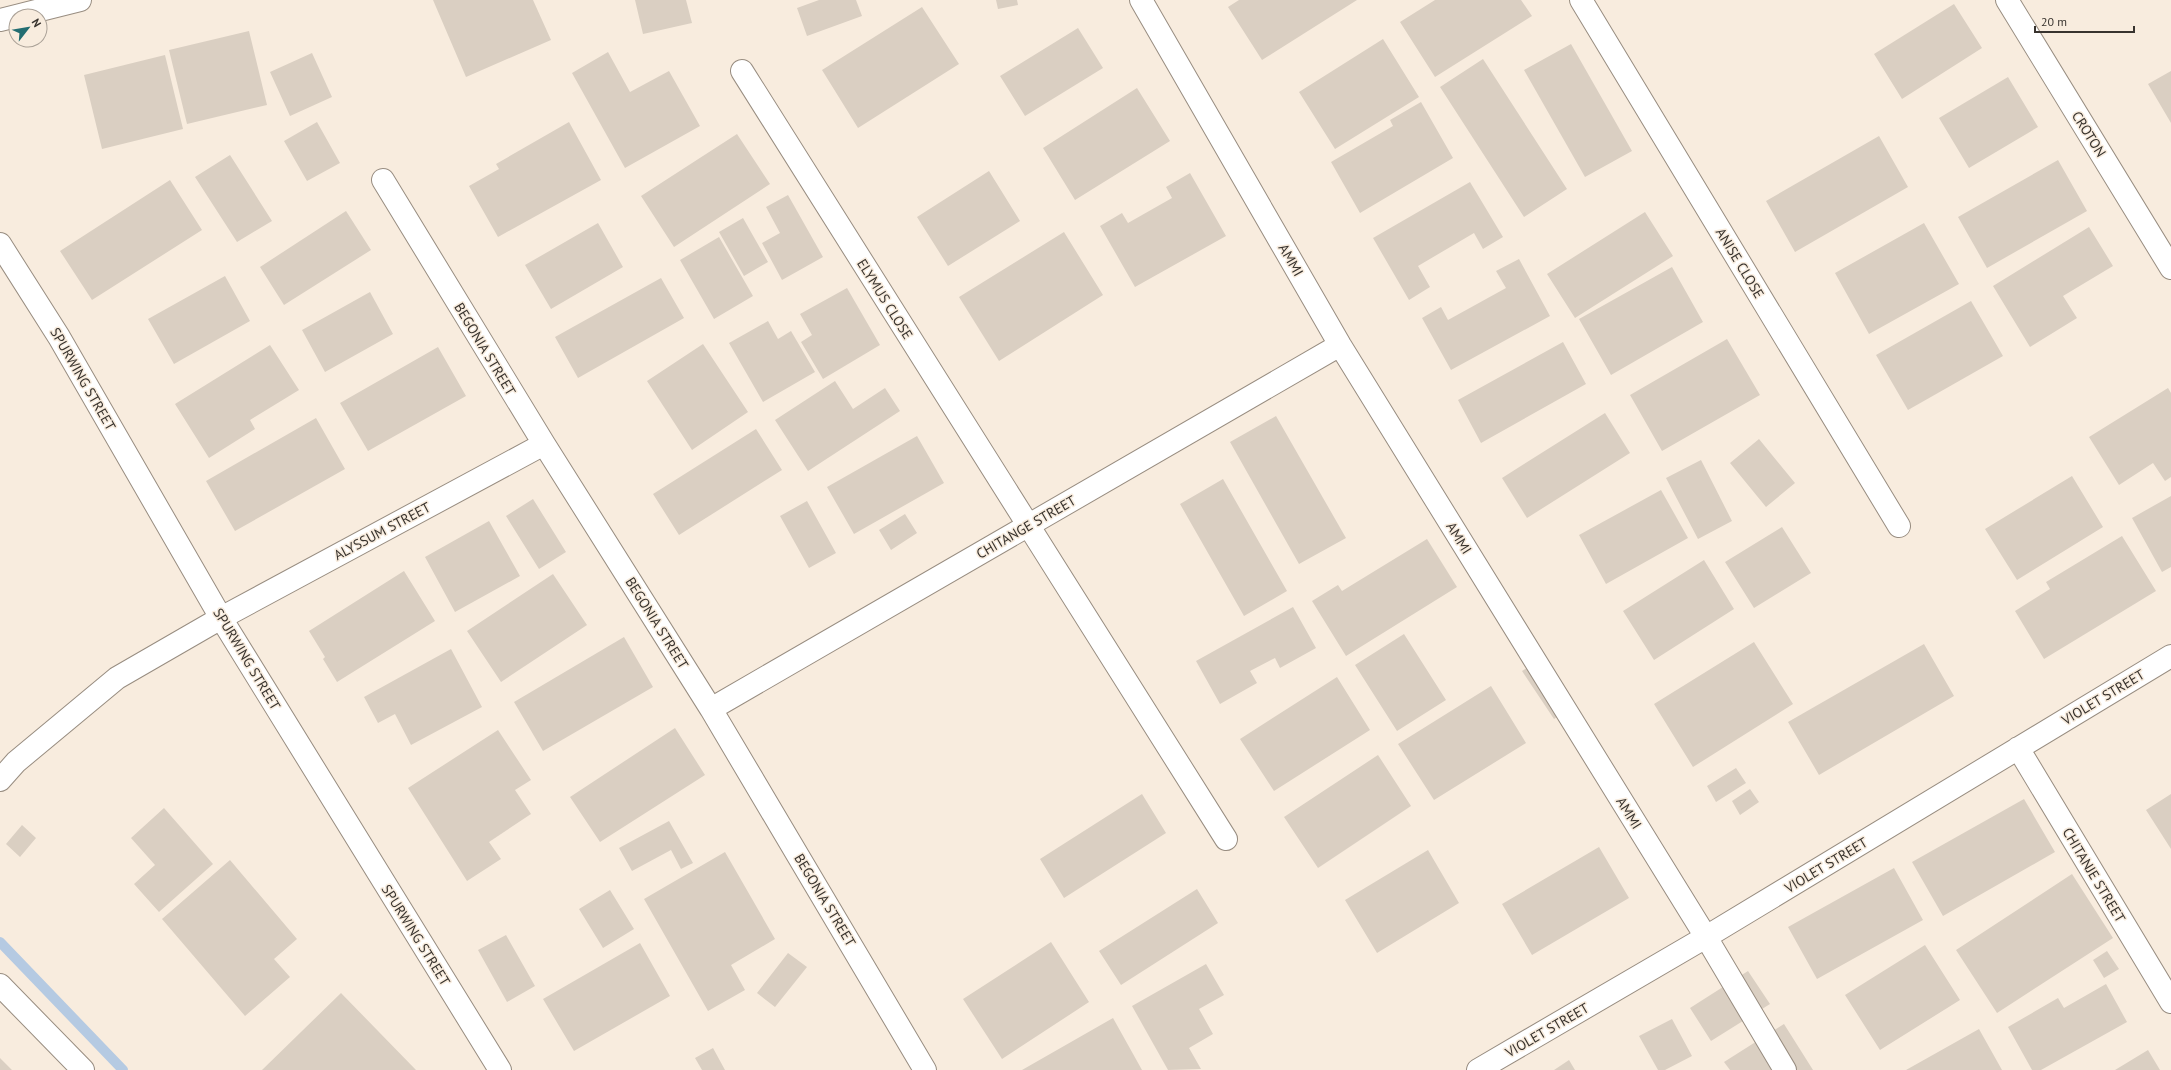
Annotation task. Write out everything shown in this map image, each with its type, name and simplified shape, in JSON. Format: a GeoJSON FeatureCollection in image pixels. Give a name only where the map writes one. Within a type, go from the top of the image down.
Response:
{"type":"FeatureCollection","features":[{"type":"Feature","properties":{"kind":"street"},"geometry":{"type":"LineString","coordinates":[[0,20],[80,0]]}},
{"type":"Feature","properties":{"kind":"street","name":"AMMI"},"geometry":{"type":"LineString","coordinates":[[1141,0],[1340,345],[1706,937],[1786,1070]]}},
{"type":"Feature","properties":{"kind":"street","name":"ANISE CLOSE"},"geometry":{"type":"LineString","coordinates":[[1582,0],[1899,526]]}},
{"type":"Feature","properties":{"kind":"street","name":"CROTON"},"geometry":{"type":"LineString","coordinates":[[2007,0],[2171,268]]}},
{"type":"Feature","properties":{"kind":"street","name":"ELYMUS CLOSE"},"geometry":{"type":"LineString","coordinates":[[742,71],[1226,839]]}},
{"type":"Feature","properties":{"kind":"street","name":"BEGONIA STREET"},"geometry":{"type":"LineString","coordinates":[[383,180],[544,444],[711,708],[926,1070]]}},
{"type":"Feature","properties":{"kind":"street","name":"SPURWING STREET"},"geometry":{"type":"LineString","coordinates":[[0,244],[59,337],[221,618],[500,1070]]}},
{"type":"Feature","properties":{"kind":"street","name":"CHITANGE STREET"},"geometry":{"type":"LineString","coordinates":[[711,708],[1340,345]]}},
{"type":"Feature","properties":{"kind":"street","name":"ALYSSUM STREET"},"geometry":{"type":"LineString","coordinates":[[0,780],[16,762],[117,678],[221,618],[544,444]]}},
{"type":"Feature","properties":{"kind":"street","name":"VIOLET STREET"},"geometry":{"type":"LineString","coordinates":[[1478,1070],[1706,937],[2171,656]]}},
{"type":"Feature","properties":{"kind":"street","name":"CHITANJE STREET"},"geometry":{"type":"LineString","coordinates":[[2018,748],[2171,1002]]}},
{"type":"Feature","properties":{"kind":"street"},"geometry":{"type":"LineString","coordinates":[[0,985],[83,1070]]}},
{"type":"Feature","properties":{"kind":"building"},"geometry":{"type":"Polygon","coordinates":[[[433,0],[533,0],[551,40],[466,77],[433,0]]]}},
{"type":"Feature","properties":{"kind":"building"},"geometry":{"type":"Polygon","coordinates":[[[635,0],[686,0],[692,23],[643,34],[635,0]]]}},
{"type":"Feature","properties":{"kind":"building"},"geometry":{"type":"Polygon","coordinates":[[[819,0],[856,0],[862,16],[807,36],[797,8],[819,0]]]}},
{"type":"Feature","properties":{"kind":"building"},"geometry":{"type":"Polygon","coordinates":[[[996,0],[1017,0],[1018,5],[998,9],[996,0]]]}},
{"type":"Feature","properties":{"kind":"building"},"geometry":{"type":"Polygon","coordinates":[[[1239,0],[1357,0],[1262,60],[1228,7],[1239,0]]]}},
{"type":"Feature","properties":{"kind":"building"},"geometry":{"type":"Polygon","coordinates":[[[1435,0],[1521,0],[1532,16],[1435,77],[1400,22],[1435,0]]]}},
{"type":"Feature","properties":{"kind":"building"},"geometry":{"type":"Polygon","coordinates":[[[1954,4],[1982,48],[1902,99],[1874,54],[1954,4]]]}},
{"type":"Feature","properties":{"kind":"building"},"geometry":{"type":"Polygon","coordinates":[[[922,7],[959,64],[858,128],[822,70],[922,7]]]}},
{"type":"Feature","properties":{"kind":"building"},"geometry":{"type":"Polygon","coordinates":[[[1078,28],[1103,68],[1025,116],[1000,76],[1078,28]]]}},
{"type":"Feature","properties":{"kind":"building"},"geometry":{"type":"Polygon","coordinates":[[[249,31],[267,105],[187,124],[169,50],[249,31]]]}},
{"type":"Feature","properties":{"kind":"building"},"geometry":{"type":"Polygon","coordinates":[[[1383,39],[1419,97],[1335,149],[1299,92],[1383,39]]]}},
{"type":"Feature","properties":{"kind":"building"},"geometry":{"type":"Polygon","coordinates":[[[1571,44],[1632,151],[1585,177],[1524,70],[1571,44]]]}},
{"type":"Feature","properties":{"kind":"building"},"geometry":{"type":"Polygon","coordinates":[[[608,52],[630,92],[669,71],[700,126],[625,168],[572,73],[608,52]]]}},
{"type":"Feature","properties":{"kind":"building"},"geometry":{"type":"Polygon","coordinates":[[[312,53],[332,97],[290,116],[270,72],[312,53]]]}},
{"type":"Feature","properties":{"kind":"building"},"geometry":{"type":"Polygon","coordinates":[[[165,55],[183,129],[102,149],[84,75],[165,55]]]}},
{"type":"Feature","properties":{"kind":"building"},"geometry":{"type":"Polygon","coordinates":[[[1483,59],[1567,189],[1524,217],[1440,87],[1483,59]]]}},
{"type":"Feature","properties":{"kind":"building"},"geometry":{"type":"Polygon","coordinates":[[[2171,71],[2171,123],[2148,84],[2171,71]]]}},
{"type":"Feature","properties":{"kind":"building"},"geometry":{"type":"Polygon","coordinates":[[[2008,77],[2038,127],[1969,168],[1939,118],[2008,77]]]}},
{"type":"Feature","properties":{"kind":"building"},"geometry":{"type":"Polygon","coordinates":[[[1137,88],[1170,141],[1075,200],[1043,148],[1137,88]]]}},
{"type":"Feature","properties":{"kind":"building"},"geometry":{"type":"Polygon","coordinates":[[[1421,102],[1453,158],[1360,213],[1331,162],[1393,126],[1390,120],[1421,102]]]}},
{"type":"Feature","properties":{"kind":"building"},"geometry":{"type":"Polygon","coordinates":[[[317,122],[340,163],[307,181],[284,141],[317,122]]]}},
{"type":"Feature","properties":{"kind":"building"},"geometry":{"type":"Polygon","coordinates":[[[569,122],[601,180],[498,237],[469,186],[499,169],[496,164],[569,122]]]}},
{"type":"Feature","properties":{"kind":"building"},"geometry":{"type":"Polygon","coordinates":[[[737,134],[770,184],[674,247],[641,196],[737,134]]]}},
{"type":"Feature","properties":{"kind":"building"},"geometry":{"type":"Polygon","coordinates":[[[1879,136],[1908,187],[1795,252],[1766,201],[1879,136]]]}},
{"type":"Feature","properties":{"kind":"building"},"geometry":{"type":"Polygon","coordinates":[[[230,155],[272,221],[237,242],[195,177],[230,155]]]}},
{"type":"Feature","properties":{"kind":"building"},"geometry":{"type":"Polygon","coordinates":[[[2058,160],[2087,211],[1987,268],[1958,217],[2058,160]]]}},
{"type":"Feature","properties":{"kind":"building"},"geometry":{"type":"Polygon","coordinates":[[[989,171],[1020,221],[948,266],[917,217],[989,171]]]}},
{"type":"Feature","properties":{"kind":"building"},"geometry":{"type":"Polygon","coordinates":[[[1190,173],[1226,236],[1135,287],[1100,226],[1122,213],[1128,223],[1172,198],[1166,187],[1190,173]]]}},
{"type":"Feature","properties":{"kind":"building"},"geometry":{"type":"Polygon","coordinates":[[[170,180],[202,230],[92,300],[60,251],[170,180]]]}},
{"type":"Feature","properties":{"kind":"building"},"geometry":{"type":"Polygon","coordinates":[[[1470,182],[1503,237],[1483,249],[1474,233],[1418,266],[1430,287],[1409,300],[1373,238],[1470,182]]]}},
{"type":"Feature","properties":{"kind":"building"},"geometry":{"type":"Polygon","coordinates":[[[788,195],[823,257],[782,280],[762,243],[780,233],[766,207],[788,195]]]}},
{"type":"Feature","properties":{"kind":"building"},"geometry":{"type":"Polygon","coordinates":[[[346,211],[371,250],[284,305],[260,267],[346,211]]]}},
{"type":"Feature","properties":{"kind":"building"},"geometry":{"type":"Polygon","coordinates":[[[1645,212],[1673,256],[1575,318],[1547,274],[1645,212]]]}},
{"type":"Feature","properties":{"kind":"building"},"geometry":{"type":"Polygon","coordinates":[[[743,218],[768,262],[744,276],[719,232],[743,218]]]}},
{"type":"Feature","properties":{"kind":"building"},"geometry":{"type":"Polygon","coordinates":[[[598,223],[623,267],[551,309],[525,265],[598,223]]]}},
{"type":"Feature","properties":{"kind":"building"},"geometry":{"type":"Polygon","coordinates":[[[1924,223],[1959,284],[1869,334],[1835,273],[1924,223]]]}},
{"type":"Feature","properties":{"kind":"building"},"geometry":{"type":"Polygon","coordinates":[[[2089,227],[2113,266],[2063,296],[2077,318],[2030,347],[1993,286],[2089,227]]]}},
{"type":"Feature","properties":{"kind":"building"},"geometry":{"type":"Polygon","coordinates":[[[1064,232],[1103,295],[999,361],[959,297],[1064,232]]]}},
{"type":"Feature","properties":{"kind":"building"},"geometry":{"type":"Polygon","coordinates":[[[719,237],[753,296],[714,319],[680,260],[719,237]]]}},
{"type":"Feature","properties":{"kind":"building"},"geometry":{"type":"Polygon","coordinates":[[[1519,259],[1550,316],[1451,370],[1422,318],[1441,307],[1448,320],[1506,288],[1496,271],[1519,259]]]}},
{"type":"Feature","properties":{"kind":"building"},"geometry":{"type":"Polygon","coordinates":[[[1672,267],[1703,322],[1611,375],[1579,319],[1672,267]]]}},
{"type":"Feature","properties":{"kind":"building"},"geometry":{"type":"Polygon","coordinates":[[[225,276],[250,321],[174,364],[148,319],[225,276]]]}},
{"type":"Feature","properties":{"kind":"building"},"geometry":{"type":"Polygon","coordinates":[[[661,278],[684,318],[578,378],[555,337],[661,278]]]}},
{"type":"Feature","properties":{"kind":"building"},"geometry":{"type":"Polygon","coordinates":[[[847,288],[880,345],[823,379],[801,342],[812,335],[800,314],[847,288]]]}},
{"type":"Feature","properties":{"kind":"building"},"geometry":{"type":"Polygon","coordinates":[[[370,292],[393,334],[325,372],[302,330],[370,292]]]}},
{"type":"Feature","properties":{"kind":"building"},"geometry":{"type":"Polygon","coordinates":[[[1971,301],[2003,356],[1908,410],[1876,355],[1971,301]]]}},
{"type":"Feature","properties":{"kind":"building"},"geometry":{"type":"Polygon","coordinates":[[[768,321],[778,339],[791,331],[815,372],[763,402],[729,343],[768,321]]]}},
{"type":"Feature","properties":{"kind":"building"},"geometry":{"type":"Polygon","coordinates":[[[1727,339],[1760,395],[1662,451],[1630,395],[1727,339]]]}},
{"type":"Feature","properties":{"kind":"building"},"geometry":{"type":"Polygon","coordinates":[[[1563,342],[1586,384],[1481,443],[1458,400],[1563,342]]]}},
{"type":"Feature","properties":{"kind":"building"},"geometry":{"type":"Polygon","coordinates":[[[703,344],[748,412],[692,450],[647,381],[703,344]]]}},
{"type":"Feature","properties":{"kind":"building"},"geometry":{"type":"Polygon","coordinates":[[[270,345],[299,390],[250,420],[255,429],[209,458],[175,404],[270,345]]]}},
{"type":"Feature","properties":{"kind":"building"},"geometry":{"type":"Polygon","coordinates":[[[438,347],[466,396],[368,451],[340,403],[438,347]]]}},
{"type":"Feature","properties":{"kind":"building"},"geometry":{"type":"Polygon","coordinates":[[[835,381],[853,409],[885,388],[900,411],[808,471],[775,420],[835,381]]]}},
{"type":"Feature","properties":{"kind":"building"},"geometry":{"type":"Polygon","coordinates":[[[2168,388],[2171,393],[2171,477],[2165,481],[2153,463],[2119,485],[2089,437],[2168,388]]]}},
{"type":"Feature","properties":{"kind":"building"},"geometry":{"type":"Polygon","coordinates":[[[1605,413],[1630,453],[1527,518],[1502,478],[1605,413]]]}},
{"type":"Feature","properties":{"kind":"building"},"geometry":{"type":"Polygon","coordinates":[[[1276,416],[1346,538],[1299,564],[1230,442],[1276,416]]]}},
{"type":"Feature","properties":{"kind":"building"},"geometry":{"type":"Polygon","coordinates":[[[316,418],[345,469],[235,531],[206,481],[316,418]]]}},
{"type":"Feature","properties":{"kind":"building"},"geometry":{"type":"Polygon","coordinates":[[[756,429],[782,470],[679,535],[653,494],[756,429]]]}},
{"type":"Feature","properties":{"kind":"building"},"geometry":{"type":"Polygon","coordinates":[[[917,436],[944,483],[854,534],[827,487],[917,436]]]}},
{"type":"Feature","properties":{"kind":"building"},"geometry":{"type":"Polygon","coordinates":[[[1759,439],[1795,483],[1766,507],[1730,463],[1759,439]]]}},
{"type":"Feature","properties":{"kind":"building"},"geometry":{"type":"Polygon","coordinates":[[[1701,460],[1732,521],[1698,539],[1666,478],[1701,460]]]}},
{"type":"Feature","properties":{"kind":"building"},"geometry":{"type":"Polygon","coordinates":[[[2072,476],[2103,527],[2017,580],[1985,529],[2072,476]]]}},
{"type":"Feature","properties":{"kind":"building"},"geometry":{"type":"Polygon","coordinates":[[[1223,479],[1287,591],[1244,616],[1180,504],[1223,479]]]}},
{"type":"Feature","properties":{"kind":"building"},"geometry":{"type":"Polygon","coordinates":[[[1661,490],[1688,538],[1606,584],[1579,535],[1661,490]]]}},
{"type":"Feature","properties":{"kind":"building"},"geometry":{"type":"Polygon","coordinates":[[[2171,496],[2171,567],[2162,572],[2132,518],[2171,496]]]}},
{"type":"Feature","properties":{"kind":"building"},"geometry":{"type":"Polygon","coordinates":[[[533,499],[566,552],[539,569],[506,516],[533,499]]]}},
{"type":"Feature","properties":{"kind":"building"},"geometry":{"type":"Polygon","coordinates":[[[807,501],[836,553],[809,568],[780,516],[807,501]]]}},
{"type":"Feature","properties":{"kind":"building"},"geometry":{"type":"Polygon","coordinates":[[[905,514],[917,533],[891,550],[879,530],[905,514]]]}},
{"type":"Feature","properties":{"kind":"building"},"geometry":{"type":"Polygon","coordinates":[[[489,521],[520,576],[455,612],[425,557],[489,521]]]}},
{"type":"Feature","properties":{"kind":"building"},"geometry":{"type":"Polygon","coordinates":[[[1782,527],[1811,573],[1754,608],[1725,562],[1782,527]]]}},
{"type":"Feature","properties":{"kind":"building"},"geometry":{"type":"Polygon","coordinates":[[[2122,536],[2156,591],[2044,659],[2015,611],[2050,589],[2046,582],[2122,536]]]}},
{"type":"Feature","properties":{"kind":"building"},"geometry":{"type":"Polygon","coordinates":[[[1427,539],[1457,587],[1346,656],[1312,601],[1338,585],[1342,591],[1427,539]]]}},
{"type":"Feature","properties":{"kind":"building"},"geometry":{"type":"Polygon","coordinates":[[[1704,560],[1734,609],[1654,660],[1623,611],[1704,560]]]}},
{"type":"Feature","properties":{"kind":"building"},"geometry":{"type":"Polygon","coordinates":[[[404,571],[435,621],[337,682],[323,659],[325,657],[309,631],[404,571]]]}},
{"type":"Feature","properties":{"kind":"building"},"geometry":{"type":"Polygon","coordinates":[[[553,574],[587,625],[501,682],[467,631],[553,574]]]}},
{"type":"Feature","properties":{"kind":"building"},"geometry":{"type":"Polygon","coordinates":[[[1293,607],[1316,648],[1280,668],[1275,658],[1250,671],[1257,683],[1220,704],[1196,661],[1293,607]]]}},
{"type":"Feature","properties":{"kind":"building"},"geometry":{"type":"Polygon","coordinates":[[[1404,634],[1446,700],[1397,731],[1355,665],[1404,634]]]}},
{"type":"Feature","properties":{"kind":"building"},"geometry":{"type":"Polygon","coordinates":[[[624,637],[653,687],[543,751],[514,702],[624,637]]]}},
{"type":"Feature","properties":{"kind":"building"},"geometry":{"type":"Polygon","coordinates":[[[1754,642],[1793,704],[1693,767],[1654,704],[1754,642]]]}},
{"type":"Feature","properties":{"kind":"building"},"geometry":{"type":"Polygon","coordinates":[[[1924,644],[1954,696],[1819,775],[1788,722],[1924,644]]]}},
{"type":"Feature","properties":{"kind":"building"},"geometry":{"type":"Polygon","coordinates":[[[451,649],[482,707],[411,745],[395,714],[378,723],[364,697],[451,649]]]}},
{"type":"Feature","properties":{"kind":"building"},"geometry":{"type":"Polygon","coordinates":[[[1541,659],[1572,707],[1554,719],[1522,671],[1541,659]]]}},
{"type":"Feature","properties":{"kind":"building"},"geometry":{"type":"Polygon","coordinates":[[[1337,677],[1370,730],[1274,791],[1240,739],[1337,677]]]}},
{"type":"Feature","properties":{"kind":"building"},"geometry":{"type":"Polygon","coordinates":[[[1491,686],[1526,743],[1434,800],[1398,744],[1491,686]]]}},
{"type":"Feature","properties":{"kind":"building"},"geometry":{"type":"Polygon","coordinates":[[[675,728],[705,775],[600,842],[570,797],[675,728]]]}},
{"type":"Feature","properties":{"kind":"building"},"geometry":{"type":"Polygon","coordinates":[[[498,730],[531,780],[515,790],[531,814],[489,842],[501,859],[467,881],[408,788],[498,730]]]}},
{"type":"Feature","properties":{"kind":"building"},"geometry":{"type":"Polygon","coordinates":[[[1378,755],[1411,806],[1318,868],[1284,817],[1378,755]]]}},
{"type":"Feature","properties":{"kind":"building"},"geometry":{"type":"Polygon","coordinates":[[[1736,768],[1746,783],[1716,802],[1707,786],[1736,768]]]}},
{"type":"Feature","properties":{"kind":"building"},"geometry":{"type":"Polygon","coordinates":[[[1750,789],[1759,802],[1740,815],[1732,801],[1750,789]]]}},
{"type":"Feature","properties":{"kind":"building"},"geometry":{"type":"Polygon","coordinates":[[[1142,794],[1166,833],[1064,898],[1040,859],[1142,794]]]}},
{"type":"Feature","properties":{"kind":"building"},"geometry":{"type":"Polygon","coordinates":[[[2171,794],[2171,849],[2146,810],[2171,794]]]}},
{"type":"Feature","properties":{"kind":"building"},"geometry":{"type":"Polygon","coordinates":[[[2024,799],[2055,852],[1943,916],[1912,862],[2024,799]]]}},
{"type":"Feature","properties":{"kind":"building"},"geometry":{"type":"Polygon","coordinates":[[[164,808],[213,864],[159,912],[134,884],[155,865],[131,838],[164,808]]]}},
{"type":"Feature","properties":{"kind":"building"},"geometry":{"type":"Polygon","coordinates":[[[669,821],[693,863],[681,869],[671,850],[632,871],[619,848],[669,821]]]}},
{"type":"Feature","properties":{"kind":"building"},"geometry":{"type":"Polygon","coordinates":[[[22,825],[36,838],[20,857],[6,844],[22,825]]]}},
{"type":"Feature","properties":{"kind":"building"},"geometry":{"type":"Polygon","coordinates":[[[1599,847],[1629,898],[1532,955],[1502,904],[1599,847]]]}},
{"type":"Feature","properties":{"kind":"building"},"geometry":{"type":"Polygon","coordinates":[[[1428,850],[1459,903],[1377,953],[1345,900],[1428,850]]]}},
{"type":"Feature","properties":{"kind":"building"},"geometry":{"type":"Polygon","coordinates":[[[725,852],[775,939],[731,965],[745,990],[708,1011],[644,899],[725,852]]]}},
{"type":"Feature","properties":{"kind":"building"},"geometry":{"type":"Polygon","coordinates":[[[230,860],[297,939],[274,959],[290,977],[245,1016],[162,919],[230,860]]]}},
{"type":"Feature","properties":{"kind":"building"},"geometry":{"type":"Polygon","coordinates":[[[1894,868],[1923,920],[1817,979],[1788,927],[1894,868]]]}},
{"type":"Feature","properties":{"kind":"building"},"geometry":{"type":"Polygon","coordinates":[[[2072,874],[2113,938],[1997,1013],[1956,950],[2072,874]]]}},
{"type":"Feature","properties":{"kind":"building"},"geometry":{"type":"Polygon","coordinates":[[[1197,889],[1218,923],[1121,985],[1099,951],[1197,889]]]}},
{"type":"Feature","properties":{"kind":"building"},"geometry":{"type":"Polygon","coordinates":[[[610,890],[634,929],[603,948],[579,909],[610,890]]]}},
{"type":"Feature","properties":{"kind":"building"},"geometry":{"type":"Polygon","coordinates":[[[506,935],[535,986],[507,1002],[478,950],[506,935]]]}},
{"type":"Feature","properties":{"kind":"building"},"geometry":{"type":"Polygon","coordinates":[[[1051,942],[1089,1002],[1002,1059],[963,999],[1051,942]]]}},
{"type":"Feature","properties":{"kind":"building"},"geometry":{"type":"Polygon","coordinates":[[[640,943],[670,996],[574,1051],[543,999],[640,943]]]}},
{"type":"Feature","properties":{"kind":"building"},"geometry":{"type":"Polygon","coordinates":[[[1925,945],[1960,1000],[1880,1050],[1845,995],[1925,945]]]}},
{"type":"Feature","properties":{"kind":"building"},"geometry":{"type":"Polygon","coordinates":[[[2107,951],[2119,969],[2104,978],[2093,960],[2107,951]]]}},
{"type":"Feature","properties":{"kind":"building"},"geometry":{"type":"Polygon","coordinates":[[[788,953],[807,967],[775,1007],[757,993],[788,953]]]}},
{"type":"Feature","properties":{"kind":"building"},"geometry":{"type":"Polygon","coordinates":[[[1206,964],[1224,995],[1199,1009],[1213,1034],[1189,1048],[1201,1069],[1168,1070],[1132,1006],[1206,964]]]}},
{"type":"Feature","properties":{"kind":"building"},"geometry":{"type":"Polygon","coordinates":[[[1748,971],[1770,1004],[1711,1041],[1690,1008],[1748,971]]]}},
{"type":"Feature","properties":{"kind":"building"},"geometry":{"type":"Polygon","coordinates":[[[2106,984],[2127,1022],[2041,1070],[2032,1070],[2008,1027],[2058,998],[2064,1008],[2106,984]]]}},
{"type":"Feature","properties":{"kind":"building"},"geometry":{"type":"Polygon","coordinates":[[[341,993],[416,1070],[262,1070],[341,993]]]}},
{"type":"Feature","properties":{"kind":"building"},"geometry":{"type":"Polygon","coordinates":[[[1113,1018],[1142,1070],[1022,1070],[1113,1018]]]}},
{"type":"Feature","properties":{"kind":"building"},"geometry":{"type":"Polygon","coordinates":[[[1672,1019],[1692,1056],[1665,1070],[1658,1070],[1639,1036],[1672,1019]]]}},
{"type":"Feature","properties":{"kind":"building"},"geometry":{"type":"Polygon","coordinates":[[[1784,1024],[1813,1070],[1730,1070],[1724,1062],[1784,1024]]]}},
{"type":"Feature","properties":{"kind":"building"},"geometry":{"type":"Polygon","coordinates":[[[1979,1029],[2002,1070],[1906,1070],[1979,1029]]]}},
{"type":"Feature","properties":{"kind":"building"},"geometry":{"type":"Polygon","coordinates":[[[713,1048],[725,1070],[702,1070],[695,1058],[713,1048]]]}},
{"type":"Feature","properties":{"kind":"building"},"geometry":{"type":"Polygon","coordinates":[[[2148,1050],[2160,1070],[2115,1070],[2148,1050]]]}},
{"type":"Feature","properties":{"kind":"building"},"geometry":{"type":"Polygon","coordinates":[[[0,1058],[12,1070],[0,1070],[0,1058]]]}},
{"type":"Feature","properties":{"kind":"building"},"geometry":{"type":"Polygon","coordinates":[[[1569,1060],[1575,1070],[1554,1070],[1569,1060]]]}},
{"type":"Feature","properties":{"kind":"waterway"},"geometry":{"type":"LineString","coordinates":[[0,942],[123,1070]]}}]}
